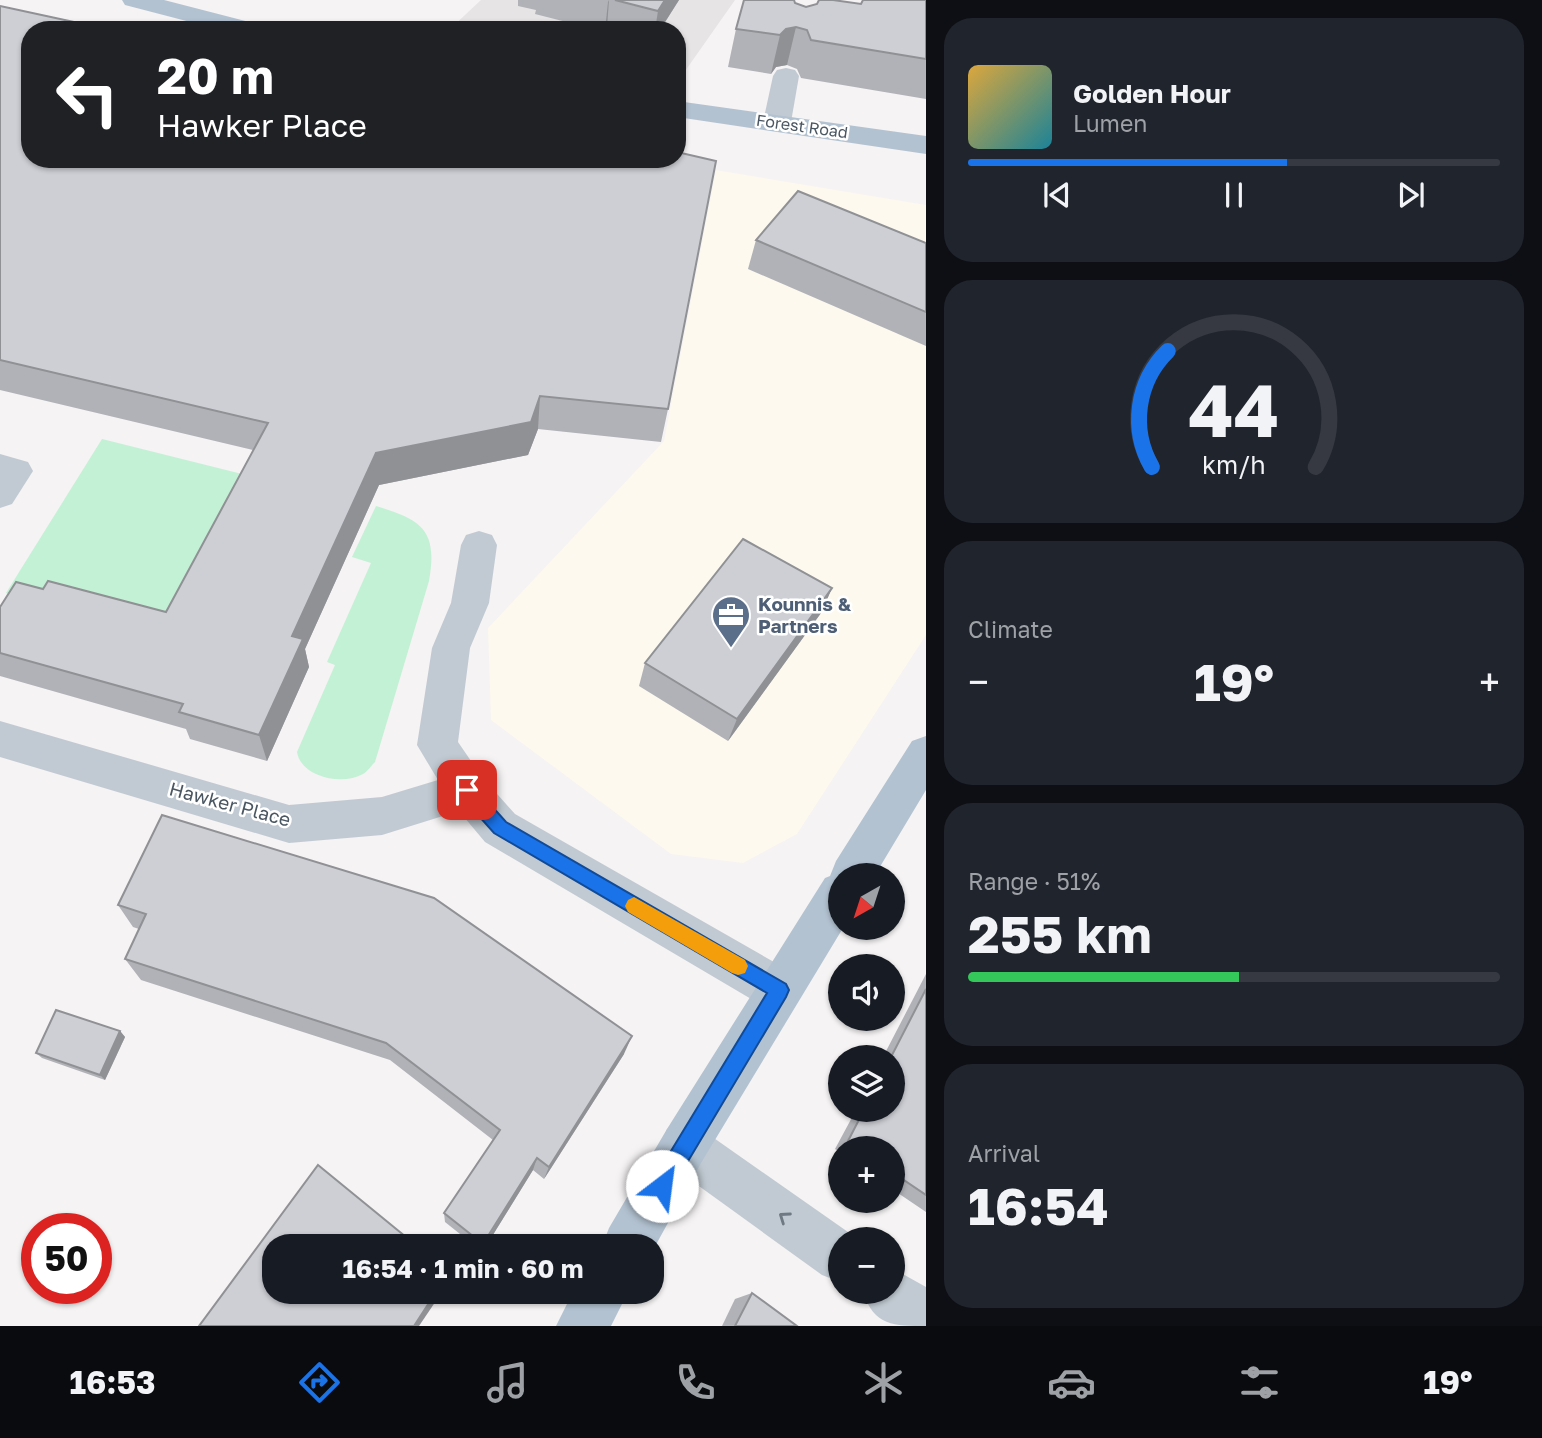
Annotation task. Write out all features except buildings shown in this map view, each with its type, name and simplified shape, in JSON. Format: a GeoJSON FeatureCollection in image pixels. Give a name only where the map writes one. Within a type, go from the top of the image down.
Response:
{"type":"FeatureCollection","features":[{"type":"Feature","properties":{"kind":"main road"},"geometry":{"type":"LineString","coordinates":[[134,0],[173,5],[224,21]]}},
{"type":"Feature","properties":{"kind":"main road","name":"Forest Road"},"geometry":{"type":"LineString","coordinates":[[686,110],[926,145]]}},
{"type":"Feature","properties":{"kind":"main road"},"geometry":{"type":"LineString","coordinates":[[858,863],[926,754]]}},
{"type":"Feature","properties":{"kind":"main road"},"geometry":{"type":"LineString","coordinates":[[635,1234],[684,1146],[828,911]]}},
{"type":"Feature","properties":{"kind":"main road"},"geometry":{"type":"LineString","coordinates":[[582,1326],[595,1304]]}},
{"type":"Feature","properties":{"kind":"street"},"geometry":{"type":"LineString","coordinates":[[777,122],[786,76]]}},
{"type":"Feature","properties":{"kind":"street"},"geometry":{"type":"LineString","coordinates":[[0,467],[16,471],[0,494]]}},
{"type":"Feature","properties":{"kind":"street"},"geometry":{"type":"LineString","coordinates":[[479,545],[470,603],[451,648],[437,745],[467,790],[500,828],[779,990]]}},
{"type":"Feature","properties":{"kind":"street","name":"Hawker Place"},"geometry":{"type":"LineString","coordinates":[[0,739],[289,824],[382,816],[467,790]]}},
{"type":"Feature","properties":{"kind":"street"},"geometry":{"type":"LineString","coordinates":[[684,1146],[828,1248]]}},
{"type":"Feature","properties":{"kind":"street"},"geometry":{"type":"LineString","coordinates":[[905,1304],[926,1318]]}},
{"type":"Feature","properties":{"kind":"shaded area"},"geometry":{"type":"Polygon","coordinates":[[[481,0],[735,0],[686,70],[686,21],[459,21],[481,0]]]}},
{"type":"Feature","properties":{"kind":"shaded area"},"geometry":{"type":"Polygon","coordinates":[[[716,170],[926,205],[926,635],[797,834],[743,863],[671,854],[491,720],[488,628],[664,441],[716,170]]]}},
{"type":"Feature","properties":{"kind":"green space"},"geometry":{"type":"Polygon","coordinates":[[[102,439],[258,478],[174,638],[6,593],[102,439]]]}},
{"type":"Feature","properties":{"kind":"green space"},"geometry":{"type":"Polygon","coordinates":[[[376,506],[405,516],[423,530],[431,550],[429,581],[375,762],[363,774],[354,778],[334,779],[306,768],[297,752],[335,665],[327,662],[371,563],[352,557],[376,506]]]}},
{"type":"Feature","properties":{"kind":"slow traffic"},"geometry":{"type":"LineString","coordinates":[[634,906],[738,966]]}},
{"type":"Feature","properties":{"kind":"place","name":"Kounnis & Partners"},"geometry":{"type":"Point","coordinates":[731,649]}},
{"type":"Feature","properties":{"kind":"route"},"geometry":{"type":"LineString","coordinates":[[467,790],[500,828],[779,990],[662,1186]]}}]}
